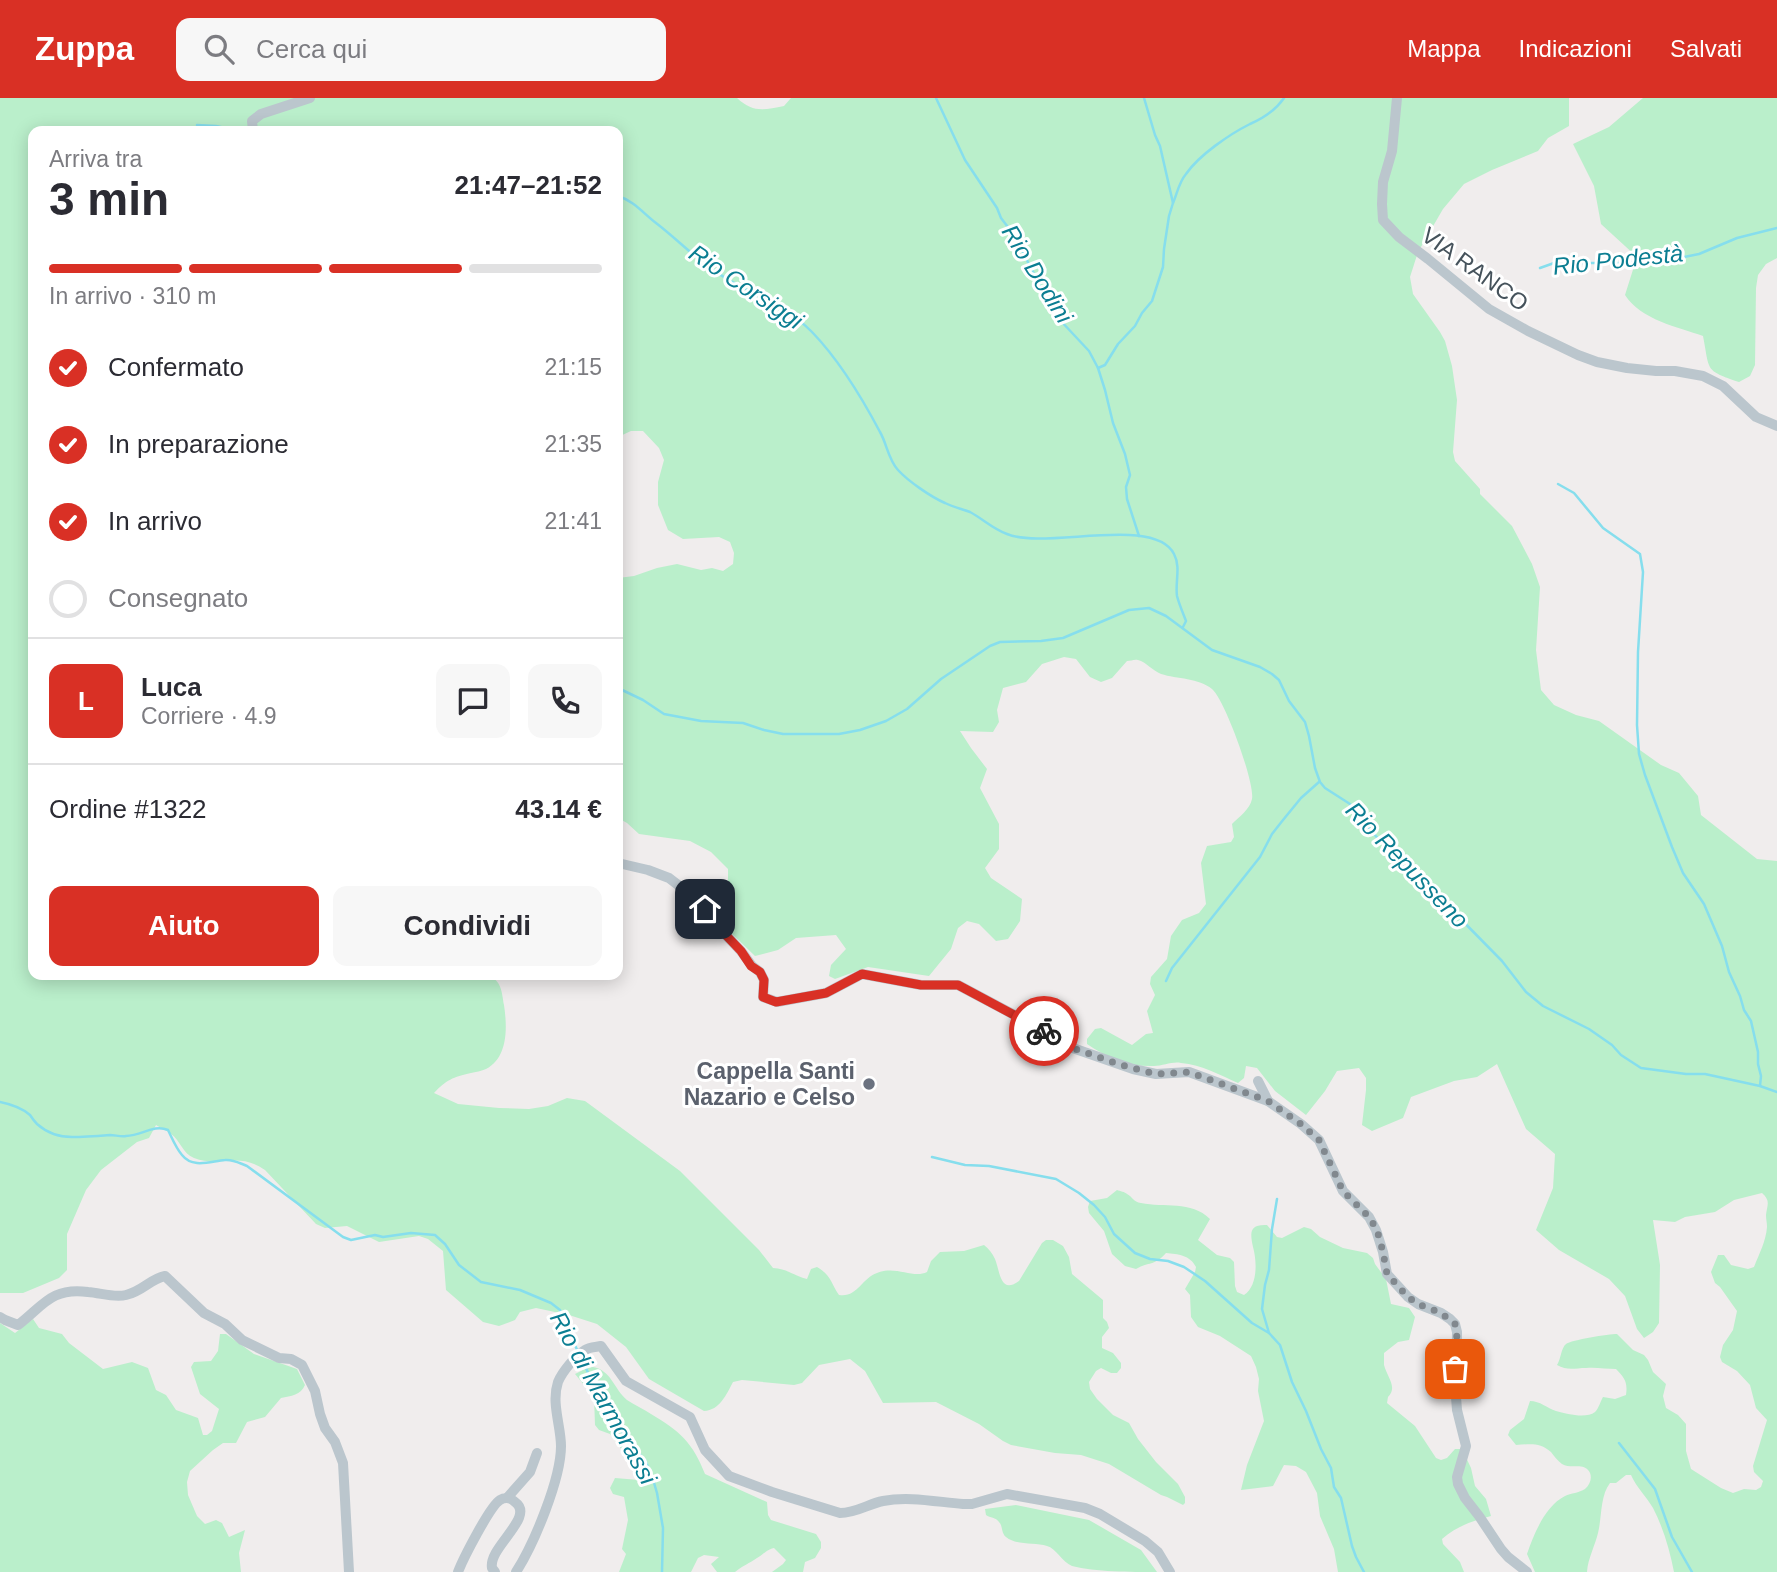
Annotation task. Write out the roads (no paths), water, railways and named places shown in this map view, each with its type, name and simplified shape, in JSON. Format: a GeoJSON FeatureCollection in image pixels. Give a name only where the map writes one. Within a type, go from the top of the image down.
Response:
{"type":"FeatureCollection","features":[{"type":"Feature","properties":{"kind":"street"},"geometry":{"type":"LineString","coordinates":[[252,126],[252,121],[261,114],[310,98]]}},
{"type":"Feature","properties":{"kind":"street","name":"VIA RANCO"},"geometry":{"type":"LineString","coordinates":[[1397,98],[1392,152],[1384,182],[1382,204],[1383,220],[1399,237],[1489,309],[1528,331],[1597,362],[1703,376],[1723,386],[1755,417],[1777,426]]}},
{"type":"Feature","properties":{"kind":"street"},"geometry":{"type":"LineString","coordinates":[[623,864],[669,878],[695,898],[751,966],[760,972],[764,980],[763,997],[776,1002],[826,993],[862,974],[921,985],[958,985],[1067,1046],[1133,1069],[1156,1074],[1189,1072],[1268,1101],[1301,1124],[1319,1140],[1343,1191],[1369,1217],[1377,1230],[1387,1274],[1408,1297],[1441,1313],[1455,1324],[1457,1410],[1466,1446],[1457,1477],[1458,1484],[1501,1549],[1527,1572]]}},
{"type":"Feature","properties":{"kind":"street"},"geometry":{"type":"LineString","coordinates":[[1258,1081],[1268,1101]]}},
{"type":"Feature","properties":{"kind":"street"},"geometry":{"type":"LineString","coordinates":[[0,1317],[18,1325],[44,1301],[55,1295],[86,1291],[125,1296],[143,1289],[156,1278],[165,1276],[204,1313],[225,1324],[242,1340],[279,1358],[290,1359],[302,1365],[315,1391],[325,1428],[343,1463],[349,1572]]}},
{"type":"Feature","properties":{"kind":"street"},"geometry":{"type":"LineString","coordinates":[[516,1572],[549,1502],[556,1473],[561,1447],[556,1402],[557,1384],[565,1369],[587,1348],[601,1346],[626,1381],[690,1417],[705,1450],[729,1476],[840,1513],[850,1513],[881,1501],[897,1499],[972,1504],[1007,1494],[1085,1508],[1145,1541],[1158,1552],[1170,1572]]}},
{"type":"Feature","properties":{"kind":"street"},"geometry":{"type":"LineString","coordinates":[[507,1498],[530,1472],[537,1453]]}},
{"type":"Feature","properties":{"kind":"street"},"geometry":{"type":"LineString","coordinates":[[458,1572],[492,1509],[501,1499],[507,1498],[517,1503],[521,1513],[492,1558],[495,1572]]}},
{"type":"Feature","properties":{"kind":"waterway","name":"Rio Dodini"},"geometry":{"type":"LineString","coordinates":[[936,98],[965,160],[1014,235],[1049,303],[1060,320],[1089,351],[1098,368],[1113,423],[1125,454],[1130,475],[1126,487],[1127,499],[1139,536]]}},
{"type":"Feature","properties":{"kind":"waterway"},"geometry":{"type":"LineString","coordinates":[[1098,368],[1105,365],[1152,301],[1163,267],[1173,203],[1160,146],[1144,98]]}},
{"type":"Feature","properties":{"kind":"waterway"},"geometry":{"type":"LineString","coordinates":[[1173,203],[1184,177],[1207,152],[1224,139],[1269,114],[1284,98]]}},
{"type":"Feature","properties":{"kind":"waterway","name":"Rio Corsiggi"},"geometry":{"type":"LineString","coordinates":[[197,125],[216,126]]}},
{"type":"Feature","properties":{"kind":"waterway","name":"Rio Corsiggi"},"geometry":{"type":"LineString","coordinates":[[623,198],[718,273],[787,312],[812,332],[858,392],[895,466],[927,493],[970,512],[1002,532],[1024,538],[1122,535],[1145,537],[1163,543],[1176,559],[1177,596],[1186,621],[1183,627]]}},
{"type":"Feature","properties":{"kind":"waterway","name":"Rio Podestà"},"geometry":{"type":"LineString","coordinates":[[1540,268],[1554,263],[1669,260],[1699,254],[1737,238],[1777,228]]}},
{"type":"Feature","properties":{"kind":"waterway"},"geometry":{"type":"LineString","coordinates":[[1558,484],[1574,493],[1603,528],[1640,554],[1643,572],[1638,652],[1639,754],[1672,847],[1683,873],[1704,904],[1744,1010],[1751,1021],[1758,1052],[1760,1086]]}},
{"type":"Feature","properties":{"kind":"waterway","name":"Rio Repusseno"},"geometry":{"type":"LineString","coordinates":[[623,690],[664,714],[701,721],[743,723],[783,734],[839,734],[886,721],[907,709],[941,679],[990,646],[1000,642],[1063,638],[1129,610],[1149,608],[1166,616],[1212,650],[1260,667],[1279,680],[1289,701],[1305,722],[1320,782],[1350,804],[1407,870],[1444,902],[1502,961],[1526,992],[1543,1006],[1589,1029],[1641,1068],[1705,1074],[1777,1092]]}},
{"type":"Feature","properties":{"kind":"waterway"},"geometry":{"type":"LineString","coordinates":[[1166,981],[1172,968],[1260,857],[1272,834],[1301,798],[1319,782]]}},
{"type":"Feature","properties":{"kind":"waterway","name":"Rio di Marmorassi"},"geometry":{"type":"LineString","coordinates":[[0,1102],[23,1110],[41,1127],[62,1136],[124,1136],[157,1128],[168,1130],[186,1159],[197,1163],[231,1160],[247,1166],[343,1237],[351,1240],[375,1235],[435,1235],[445,1244],[459,1265],[481,1282],[520,1290],[551,1303],[560,1310],[578,1352]]}},
{"type":"Feature","properties":{"kind":"waterway"},"geometry":{"type":"LineString","coordinates":[[932,1157],[965,1165],[989,1166],[1056,1179],[1094,1205],[1105,1217],[1114,1234],[1135,1253],[1184,1267],[1205,1281],[1252,1323],[1269,1333]]}},
{"type":"Feature","properties":{"kind":"waterway"},"geometry":{"type":"LineString","coordinates":[[1277,1199],[1262,1309],[1269,1333],[1280,1345],[1292,1382],[1331,1468],[1352,1546],[1364,1572]]}},
{"type":"Feature","properties":{"kind":"waterway","name":"Rio di Marmorassi"},"geometry":{"type":"LineString","coordinates":[[582,1358],[599,1400],[615,1419],[625,1438],[645,1460],[652,1476],[663,1528],[662,1572]]}},
{"type":"Feature","properties":{"kind":"waterway"},"geometry":{"type":"LineString","coordinates":[[1619,1443],[1655,1489],[1672,1537],[1692,1572]]}},
{"type":"Feature","properties":{"kind":"place","name":"Cappella Santi Nazario e Celso"},"geometry":{"type":"Point","coordinates":[869,1084]}}]}
